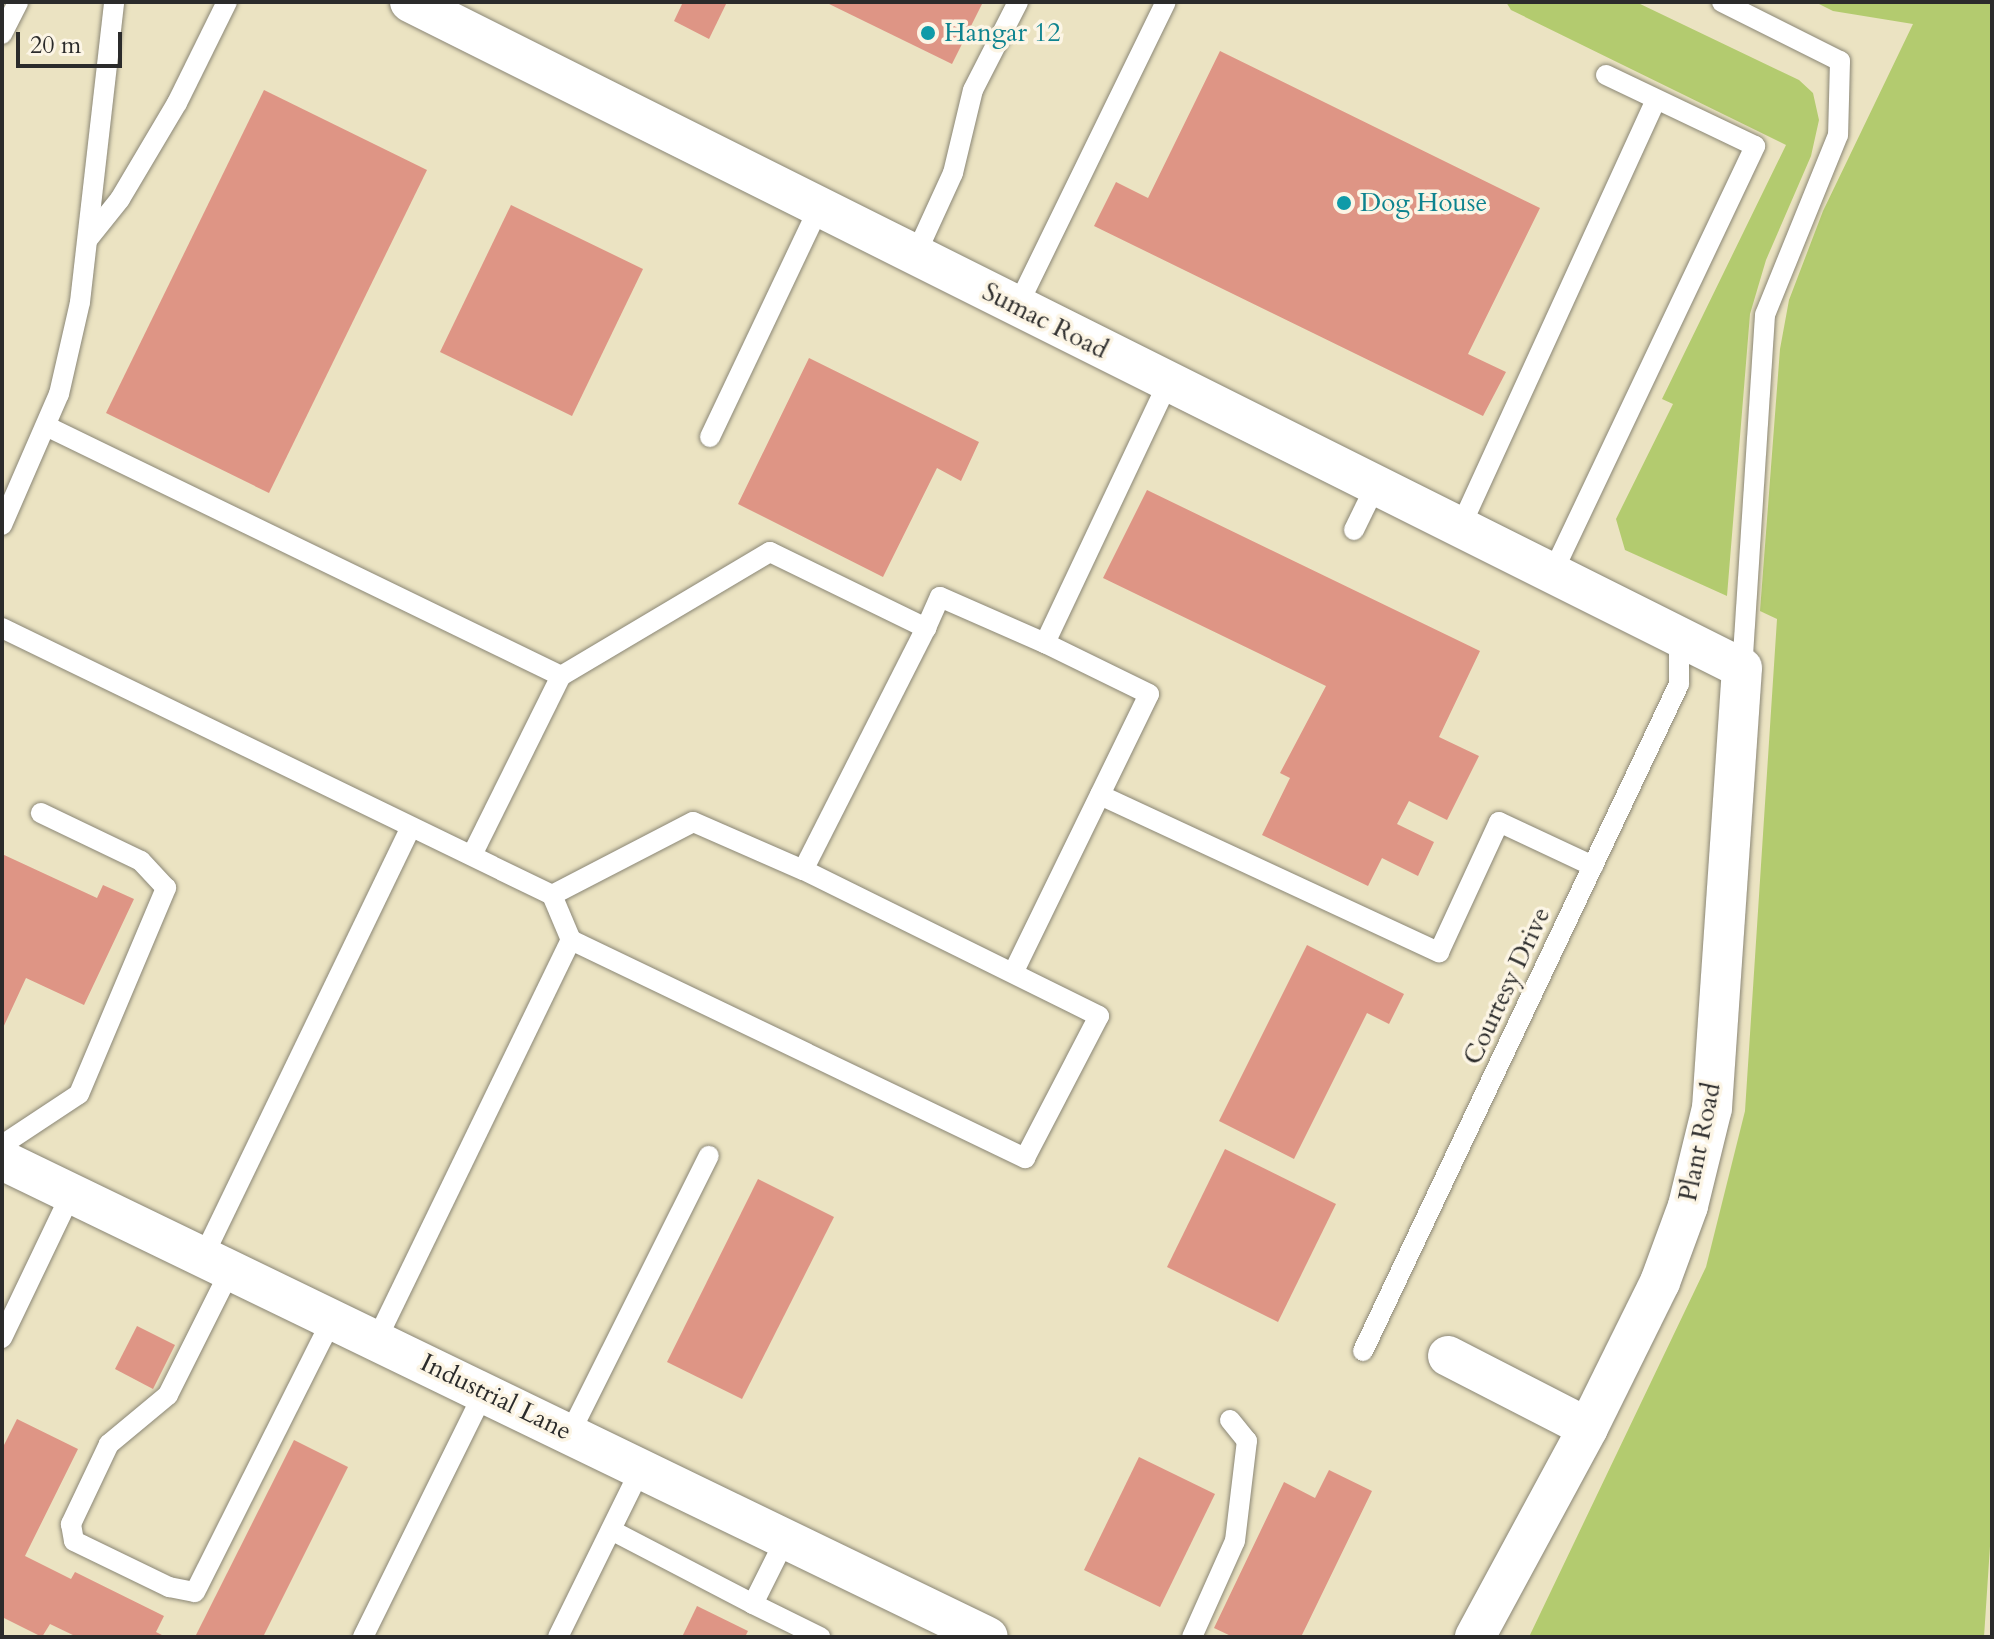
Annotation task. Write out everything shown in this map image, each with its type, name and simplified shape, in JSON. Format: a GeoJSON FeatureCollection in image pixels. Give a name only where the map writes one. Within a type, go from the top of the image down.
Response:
{"type":"FeatureCollection","features":[{"type":"Feature","properties":{"kind":"street","name":"Sumac Road"},"geometry":{"type":"LineString","coordinates":[[435,7],[915,256],[1679,640]]}},
{"type":"Feature","properties":{"kind":"street"},"geometry":{"type":"LineString","coordinates":[[1679,640],[1742,668]]}},
{"type":"Feature","properties":{"kind":"street","name":"Plant Road"},"geometry":{"type":"LineString","coordinates":[[1475,1637],[1588,1428],[1660,1282],[1688,1206],[1712,1108],[1742,668]]}},
{"type":"Feature","properties":{"kind":"street","name":"Industrial Lane"},"geometry":{"type":"LineString","coordinates":[[2,1160],[988,1637]]}},
{"type":"Feature","properties":{"kind":"street"},"geometry":{"type":"LineString","coordinates":[[1448,1356],[1588,1428]]}},
{"type":"Feature","properties":{"kind":"lane"},"geometry":{"type":"LineString","coordinates":[[2,34],[18,2]]}},
{"type":"Feature","properties":{"kind":"lane"},"geometry":{"type":"LineString","coordinates":[[2,525],[59,394],[80,302],[114,2]]}},
{"type":"Feature","properties":{"kind":"lane"},"geometry":{"type":"LineString","coordinates":[[86,241],[120,199],[227,2]]}},
{"type":"Feature","properties":{"kind":"lane"},"geometry":{"type":"LineString","coordinates":[[915,256],[953,173],[973,90],[1018,2]]}},
{"type":"Feature","properties":{"kind":"lane"},"geometry":{"type":"LineString","coordinates":[[1017,307],[1166,2]]}},
{"type":"Feature","properties":{"kind":"lane"},"geometry":{"type":"LineString","coordinates":[[1722,2],[1840,61],[1838,135],[1765,315],[1742,668]]}},
{"type":"Feature","properties":{"kind":"lane"},"geometry":{"type":"LineString","coordinates":[[1551,576],[1755,146],[1606,75]]}},
{"type":"Feature","properties":{"kind":"lane"},"geometry":{"type":"LineString","coordinates":[[1459,530],[1656,100]]}},
{"type":"Feature","properties":{"kind":"lane"},"geometry":{"type":"LineString","coordinates":[[710,437],[819,207]]}},
{"type":"Feature","properties":{"kind":"lane"},"geometry":{"type":"LineString","coordinates":[[1045,643],[1168,383]]}},
{"type":"Feature","properties":{"kind":"lane"},"geometry":{"type":"LineString","coordinates":[[46,426],[561,676]]}},
{"type":"Feature","properties":{"kind":"lane"},"geometry":{"type":"LineString","coordinates":[[1354,530],[1375,487]]}},
{"type":"Feature","properties":{"kind":"lane"},"geometry":{"type":"LineString","coordinates":[[472,855],[561,676],[770,552],[926,628]]}},
{"type":"Feature","properties":{"kind":"lane"},"geometry":{"type":"LineString","coordinates":[[803,870],[940,597],[1045,643],[1149,694],[1014,971]]}},
{"type":"Feature","properties":{"kind":"lane"},"geometry":{"type":"LineString","coordinates":[[2,628],[552,895],[571,940],[1025,1158],[1099,1016],[1014,971],[803,870],[693,822],[552,895]]}},
{"type":"Feature","properties":{"kind":"lane","name":"Courtesy Drive"},"geometry":{"type":"LineString","coordinates":[[1363,1351],[1679,684],[1679,640]]}},
{"type":"Feature","properties":{"kind":"lane"},"geometry":{"type":"LineString","coordinates":[[1100,795],[1439,952],[1499,822],[1593,866]]}},
{"type":"Feature","properties":{"kind":"lane"},"geometry":{"type":"LineString","coordinates":[[2,1145],[79,1094],[166,888],[141,861],[41,813]]}},
{"type":"Feature","properties":{"kind":"lane"},"geometry":{"type":"LineString","coordinates":[[333,1318],[195,1592],[169,1587],[74,1541],[71,1524],[109,1444],[168,1395],[217,1262],[411,827]]}},
{"type":"Feature","properties":{"kind":"lane"},"geometry":{"type":"LineString","coordinates":[[377,1339],[571,940]]}},
{"type":"Feature","properties":{"kind":"lane"},"geometry":{"type":"LineString","coordinates":[[570,1433],[709,1156]]}},
{"type":"Feature","properties":{"kind":"lane"},"geometry":{"type":"LineString","coordinates":[[2,1338],[72,1192]]}},
{"type":"Feature","properties":{"kind":"lane"},"geometry":{"type":"LineString","coordinates":[[363,1637],[484,1392]]}},
{"type":"Feature","properties":{"kind":"lane"},"geometry":{"type":"LineString","coordinates":[[1192,1637],[1235,1541],[1247,1441],[1230,1420]]}},
{"type":"Feature","properties":{"kind":"lane"},"geometry":{"type":"LineString","coordinates":[[558,1637],[641,1468]]}},
{"type":"Feature","properties":{"kind":"lane"},"geometry":{"type":"LineString","coordinates":[[611,1530],[820,1637]]}},
{"type":"Feature","properties":{"kind":"lane"},"geometry":{"type":"LineString","coordinates":[[753,1604],[786,1538]]}},
{"type":"Feature","properties":{"kind":"green space"},"geometry":{"type":"Polygon","coordinates":[[[1506,2],[1636,2],[1799,80],[1813,93],[1819,120],[1811,156],[1766,260],[1750,314],[1727,596],[1625,550],[1616,519],[1673,404],[1662,399],[1786,145],[1511,10],[1506,2]]]}},
{"type":"Feature","properties":{"kind":"green space"},"geometry":{"type":"Polygon","coordinates":[[[1815,2],[1992,2],[1992,1516],[1984,1637],[1529,1637],[1706,1267],[1745,1111],[1777,619],[1760,611],[1780,349],[1789,300],[1823,211],[1913,24],[1833,11],[1815,2]]]}},
{"type":"Feature","properties":{"kind":"building"},"geometry":{"type":"Polygon","coordinates":[[[683,2],[727,2],[709,39],[674,21],[683,2]]]}},
{"type":"Feature","properties":{"kind":"building","name":"Hangar 12"},"geometry":{"type":"Polygon","coordinates":[[[825,2],[983,2],[952,64],[825,2]]]}},
{"type":"Feature","properties":{"kind":"building","name":"Dog House"},"geometry":{"type":"Polygon","coordinates":[[[1220,51],[1540,208],[1468,354],[1506,372],[1483,416],[1094,226],[1116,182],[1148,198],[1220,51]]]}},
{"type":"Feature","properties":{"kind":"building"},"geometry":{"type":"Polygon","coordinates":[[[264,90],[427,170],[269,493],[106,413],[264,90]]]}},
{"type":"Feature","properties":{"kind":"building"},"geometry":{"type":"Polygon","coordinates":[[[511,205],[643,269],[572,416],[440,352],[511,205]]]}},
{"type":"Feature","properties":{"kind":"building"},"geometry":{"type":"Polygon","coordinates":[[[809,358],[979,442],[961,481],[937,468],[883,577],[738,504],[809,358]]]}},
{"type":"Feature","properties":{"kind":"building"},"geometry":{"type":"Polygon","coordinates":[[[1147,490],[1480,651],[1439,737],[1479,756],[1447,820],[1409,801],[1397,824],[1434,842],[1418,876],[1382,858],[1368,886],[1262,835],[1290,778],[1280,773],[1326,686],[1103,578],[1147,490]]]}},
{"type":"Feature","properties":{"kind":"building"},"geometry":{"type":"Polygon","coordinates":[[[2,854],[97,898],[103,885],[134,899],[84,1005],[26,978],[2,1030],[2,854]]]}},
{"type":"Feature","properties":{"kind":"building"},"geometry":{"type":"Polygon","coordinates":[[[1307,945],[1404,994],[1389,1024],[1367,1013],[1294,1159],[1219,1121],[1307,945]]]}},
{"type":"Feature","properties":{"kind":"building"},"geometry":{"type":"Polygon","coordinates":[[[1225,1149],[1336,1204],[1278,1322],[1167,1267],[1225,1149]]]}},
{"type":"Feature","properties":{"kind":"building"},"geometry":{"type":"Polygon","coordinates":[[[758,1179],[834,1217],[742,1399],[667,1362],[758,1179]]]}},
{"type":"Feature","properties":{"kind":"building"},"geometry":{"type":"Polygon","coordinates":[[[137,1326],[175,1345],[153,1389],[115,1369],[137,1326]]]}},
{"type":"Feature","properties":{"kind":"building"},"geometry":{"type":"Polygon","coordinates":[[[17,1419],[78,1449],[25,1556],[71,1579],[75,1572],[164,1616],[156,1632],[166,1637],[77,1637],[50,1624],[42,1637],[2,1617],[2,1449],[17,1419]]]}},
{"type":"Feature","properties":{"kind":"building"},"geometry":{"type":"Polygon","coordinates":[[[294,1440],[348,1467],[263,1637],[195,1637],[294,1440]]]}},
{"type":"Feature","properties":{"kind":"building"},"geometry":{"type":"Polygon","coordinates":[[[1139,1457],[1215,1494],[1160,1607],[1084,1570],[1139,1457]]]}},
{"type":"Feature","properties":{"kind":"building"},"geometry":{"type":"Polygon","coordinates":[[[1329,1470],[1372,1491],[1301,1637],[1233,1637],[1214,1628],[1284,1482],[1315,1498],[1329,1470]]]}},
{"type":"Feature","properties":{"kind":"building"},"geometry":{"type":"Polygon","coordinates":[[[697,1606],[748,1631],[745,1637],[682,1637],[697,1606]]]}},
{"type":"Feature","properties":{"kind":"place","name":"Hangar 12"},"geometry":{"type":"Point","coordinates":[928,33]}},
{"type":"Feature","properties":{"kind":"place","name":"Dog House"},"geometry":{"type":"Point","coordinates":[1344,203]}}]}
